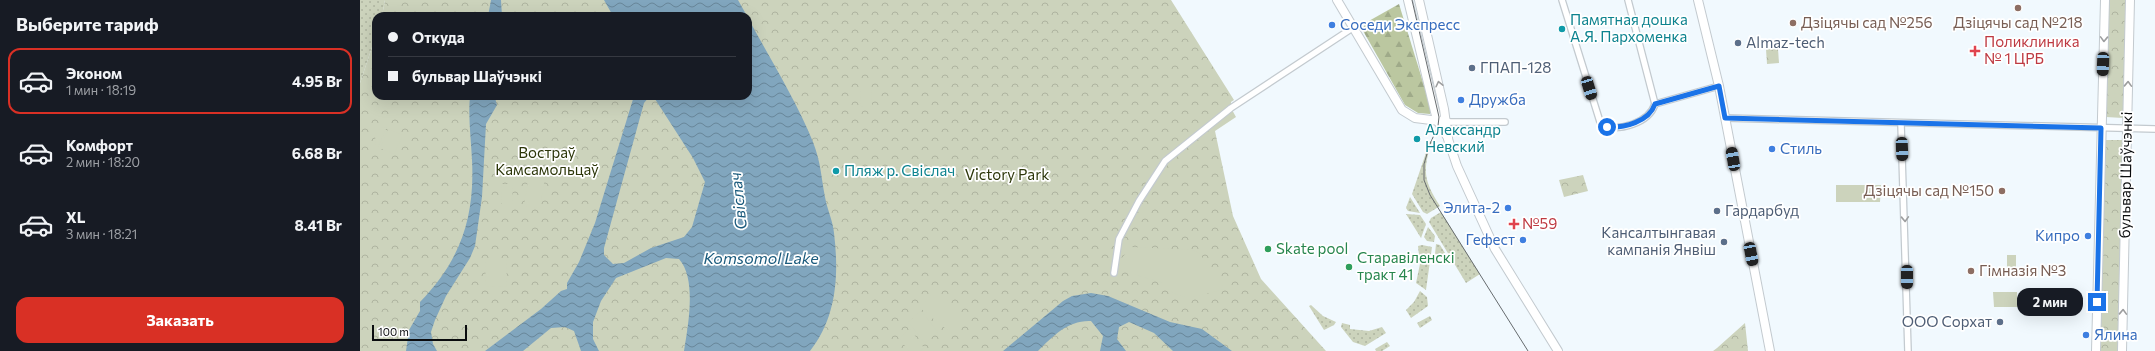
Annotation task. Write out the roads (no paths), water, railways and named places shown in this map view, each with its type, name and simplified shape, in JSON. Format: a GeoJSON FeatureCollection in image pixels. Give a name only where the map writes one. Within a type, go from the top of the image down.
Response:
{"type":"FeatureCollection","features":[{"type":"Feature","properties":{"kind":"main road"},"geometry":{"type":"LineString","coordinates":[[1337,0],[1402,110],[1415,118],[1447,122]]}},
{"type":"Feature","properties":{"kind":"main road"},"geometry":{"type":"LineString","coordinates":[[1408,0],[1436,120],[1448,139],[1457,166],[1495,249],[1558,351]]}},
{"type":"Feature","properties":{"kind":"main road"},"geometry":{"type":"LineString","coordinates":[[1419,0],[1447,122],[1448,139]]}},
{"type":"Feature","properties":{"kind":"main road"},"geometry":{"type":"LineString","coordinates":[[1698,0],[1719,86],[1770,351]]}},
{"type":"Feature","properties":{"kind":"main road","name":"бульвар Шаўчэнкі"},"geometry":{"type":"LineString","coordinates":[[2096,351],[2104,0]]}},
{"type":"Feature","properties":{"kind":"main road","name":"бульвар Шаўчэнкі"},"geometry":{"type":"LineString","coordinates":[[2122,351],[2130,0]]}},
{"type":"Feature","properties":{"kind":"street"},"geometry":{"type":"LineString","coordinates":[[1562,0],[1598,120],[1601,125],[1607,127],[1622,127],[1648,116],[1655,104],[1719,86]]}},
{"type":"Feature","properties":{"kind":"street"},"geometry":{"type":"LineString","coordinates":[[1628,0],[1655,104]]}},
{"type":"Feature","properties":{"kind":"street"},"geometry":{"type":"LineString","coordinates":[[1114,273],[1119,240],[1139,201],[1165,161],[1232,108],[1354,27]]}},
{"type":"Feature","properties":{"kind":"street"},"geometry":{"type":"LineString","coordinates":[[1725,118],[1901,124],[2155,129]]}},
{"type":"Feature","properties":{"kind":"street"},"geometry":{"type":"LineString","coordinates":[[1447,122],[1505,122]]}},
{"type":"Feature","properties":{"kind":"street"},"geometry":{"type":"LineString","coordinates":[[1901,124],[1908,351]]}},
{"type":"Feature","properties":{"kind":"water"},"geometry":{"type":"Polygon","coordinates":[[[491,0],[501,0],[502,12],[489,12],[491,0]]]}},
{"type":"Feature","properties":{"kind":"water"},"geometry":{"type":"Polygon","coordinates":[[[604,0],[738,0],[745,12],[611,12],[604,0]]]}},
{"type":"Feature","properties":{"kind":"water","name":"Komsomol Lake"},"geometry":{"type":"Polygon","coordinates":[[[752,25],[790,95],[813,142],[833,228],[836,248],[836,279],[834,295],[826,324],[810,351],[684,351],[690,303],[688,278],[685,268],[679,259],[666,258],[616,278],[601,301],[593,322],[593,339],[599,351],[581,351],[574,331],[565,327],[551,328],[523,351],[485,351],[541,309],[561,291],[567,289],[567,283],[579,262],[595,223],[633,100],[646,100],[644,103],[604,248],[604,255],[613,264],[624,263],[651,248],[684,237],[692,227],[705,182],[693,158],[656,100],[752,100],[752,25]]]}},
{"type":"Feature","properties":{"kind":"water"},"geometry":{"type":"Polygon","coordinates":[[[470,100],[496,100],[497,105],[486,124],[482,197],[475,246],[470,258],[446,296],[435,320],[431,332],[433,344],[437,351],[406,351],[409,330],[420,311],[420,302],[434,287],[455,254],[467,220],[471,201],[472,181],[470,100]]]}},
{"type":"Feature","properties":{"kind":"water"},"geometry":{"type":"Polygon","coordinates":[[[1091,293],[1108,296],[1170,322],[1202,329],[1232,351],[1173,351],[1154,333],[1129,322],[1119,327],[1117,339],[1126,351],[1100,351],[1103,336],[1091,321],[1083,321],[1068,326],[1062,330],[1038,351],[1003,351],[1063,301],[1072,296],[1091,293]]]}},
{"type":"Feature","properties":{"kind":"tram line"},"geometry":{"type":"LineString","coordinates":[[1412,0],[1439,117],[1438,126],[1430,144],[1424,164],[1424,180],[1430,195],[1528,351]]}},
{"type":"Feature","properties":{"kind":"place","name":"Дзіцячы сад №218"},"geometry":{"type":"Point","coordinates":[2018,8]}},
{"type":"Feature","properties":{"kind":"place","name":"Дзіцячы сад №256"},"geometry":{"type":"Point","coordinates":[1793,23]}},
{"type":"Feature","properties":{"kind":"place","name":"Соседи Экспресс"},"geometry":{"type":"Point","coordinates":[1332,25]}},
{"type":"Feature","properties":{"kind":"place","name":"Памятная дошка А.Я. Пархоменка"},"geometry":{"type":"Point","coordinates":[1562,29]}},
{"type":"Feature","properties":{"kind":"place","name":"Almaz-tech"},"geometry":{"type":"Point","coordinates":[1738,43]}},
{"type":"Feature","properties":{"kind":"place","name":"Поликлиника № 1 ЦРБ"},"geometry":{"type":"Point","coordinates":[1975,51]}},
{"type":"Feature","properties":{"kind":"place","name":"ГПАП-128"},"geometry":{"type":"Point","coordinates":[1472,68]}},
{"type":"Feature","properties":{"kind":"place","name":"Дружба"},"geometry":{"type":"Point","coordinates":[1461,100]}},
{"type":"Feature","properties":{"kind":"place","name":"Александр Невский"},"geometry":{"type":"Point","coordinates":[1417,139]}},
{"type":"Feature","properties":{"kind":"place","name":"Стиль"},"geometry":{"type":"Point","coordinates":[1772,149]}},
{"type":"Feature","properties":{"kind":"place","name":"Пляж р. Свіслач"},"geometry":{"type":"Point","coordinates":[836,171]}},
{"type":"Feature","properties":{"kind":"place","name":"Дзіцячы сад №150"},"geometry":{"type":"Point","coordinates":[2002,191]}},
{"type":"Feature","properties":{"kind":"place","name":"Элита-2"},"geometry":{"type":"Point","coordinates":[1508,208]}},
{"type":"Feature","properties":{"kind":"place","name":"Гардарбуд"},"geometry":{"type":"Point","coordinates":[1717,211]}},
{"type":"Feature","properties":{"kind":"place","name":"№59"},"geometry":{"type":"Point","coordinates":[1514,224]}},
{"type":"Feature","properties":{"kind":"place","name":"Кипро"},"geometry":{"type":"Point","coordinates":[2088,236]}},
{"type":"Feature","properties":{"kind":"place","name":"Гефест"},"geometry":{"type":"Point","coordinates":[1523,240]}},
{"type":"Feature","properties":{"kind":"place","name":"Кансалтынгавая кампанія Янвіш"},"geometry":{"type":"Point","coordinates":[1724,242]}},
{"type":"Feature","properties":{"kind":"place","name":"Skate pool"},"geometry":{"type":"Point","coordinates":[1268,249]}},
{"type":"Feature","properties":{"kind":"place","name":"Старавіленскі тракт 41"},"geometry":{"type":"Point","coordinates":[1349,267]}},
{"type":"Feature","properties":{"kind":"place","name":"Гімназія №3"},"geometry":{"type":"Point","coordinates":[1971,271]}},
{"type":"Feature","properties":{"kind":"place","name":"ООО Сорхат"},"geometry":{"type":"Point","coordinates":[2000,322]}},
{"type":"Feature","properties":{"kind":"place","name":"Ялина"},"geometry":{"type":"Point","coordinates":[2086,335]}},
{"type":"Feature","properties":{"kind":"park label","name":"Востраў Камсамольцаў"},"geometry":{"type":"Point","coordinates":[547,162]}},
{"type":"Feature","properties":{"kind":"park label","name":"Victory Park"},"geometry":{"type":"Point","coordinates":[1007,175]}},
{"type":"Feature","properties":{"kind":"water label","name":"Свіслач"},"geometry":{"type":"Point","coordinates":[738,201]}}]}
